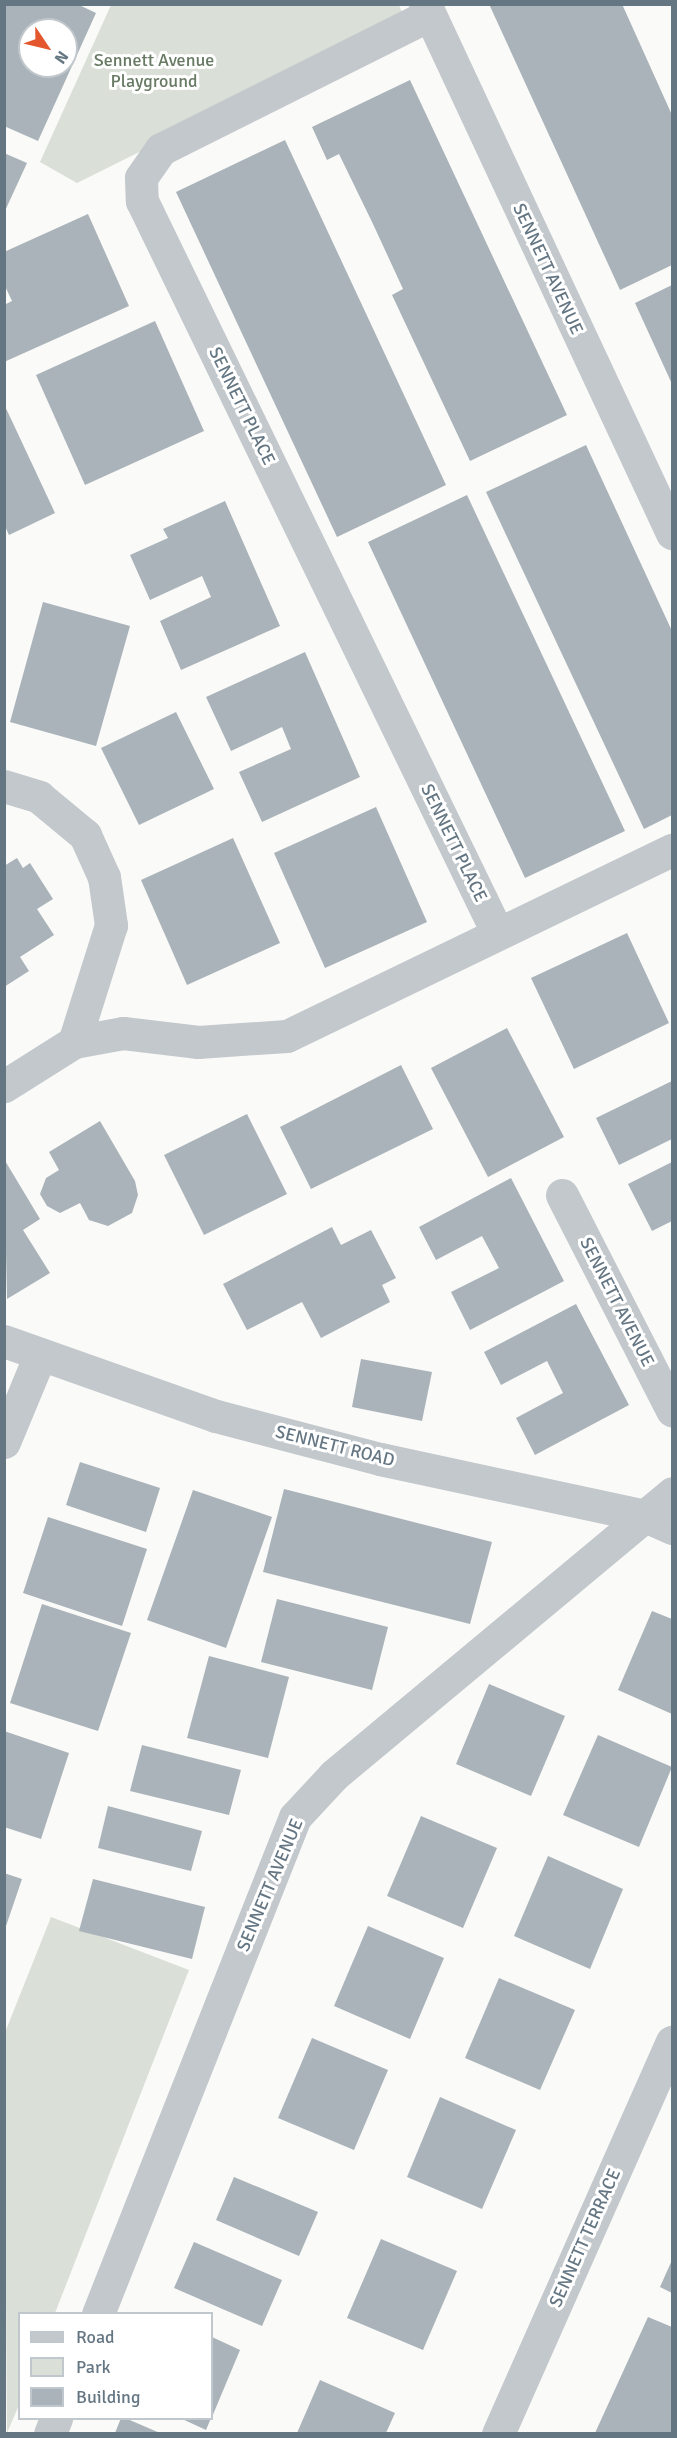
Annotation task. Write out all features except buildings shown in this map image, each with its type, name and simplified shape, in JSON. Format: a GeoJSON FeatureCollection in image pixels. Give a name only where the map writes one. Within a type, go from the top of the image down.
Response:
{"type":"FeatureCollection","features":[{"type":"Feature","properties":{"kind":"street","name":"SENNETT AVENUE"},"geometry":{"type":"LineString","coordinates":[[427,10],[672,533]]}},
{"type":"Feature","properties":{"kind":"street","name":"SENNETT PLACE"},"geometry":{"type":"LineString","coordinates":[[427,10],[161,150],[141,178],[142,201],[497,932]]}},
{"type":"Feature","properties":{"kind":"street"},"geometry":{"type":"LineString","coordinates":[[4,786],[39,797],[85,835],[104,878],[111,925],[74,1042]]}},
{"type":"Feature","properties":{"kind":"street"},"geometry":{"type":"LineString","coordinates":[[4,1086],[74,1042],[123,1033],[198,1042],[287,1036],[497,932],[672,850]]}},
{"type":"Feature","properties":{"kind":"street","name":"SENNETT AVENUE"},"geometry":{"type":"LineString","coordinates":[[562,1195],[672,1410]]}},
{"type":"Feature","properties":{"kind":"street","name":"SENNETT ROAD"},"geometry":{"type":"LineString","coordinates":[[4,1341],[216,1416],[380,1459],[659,1522]]}},
{"type":"Feature","properties":{"kind":"street"},"geometry":{"type":"LineString","coordinates":[[4,1442],[40,1355]]}},
{"type":"Feature","properties":{"kind":"street","name":"SENNETT AVENUE"},"geometry":{"type":"LineString","coordinates":[[98,2312],[295,1817],[334,1775],[659,1522],[672,1493]]}},
{"type":"Feature","properties":{"kind":"street","name":"SENNETT TERRACE"},"geometry":{"type":"LineString","coordinates":[[498,2433],[672,2042]]}},
{"type":"Feature","properties":{"kind":"green space","name":"Sennett Avenue Playground"},"geometry":{"type":"Polygon","coordinates":[[[111,5],[399,5],[405,20],[77,183],[40,162],[111,5]]]}},
{"type":"Feature","properties":{"kind":"green space"},"geometry":{"type":"Polygon","coordinates":[[[51,1917],[189,1970],[55,2312],[18,2312],[18,2407],[7,2433],[4,2035],[51,1917]]]}}]}
